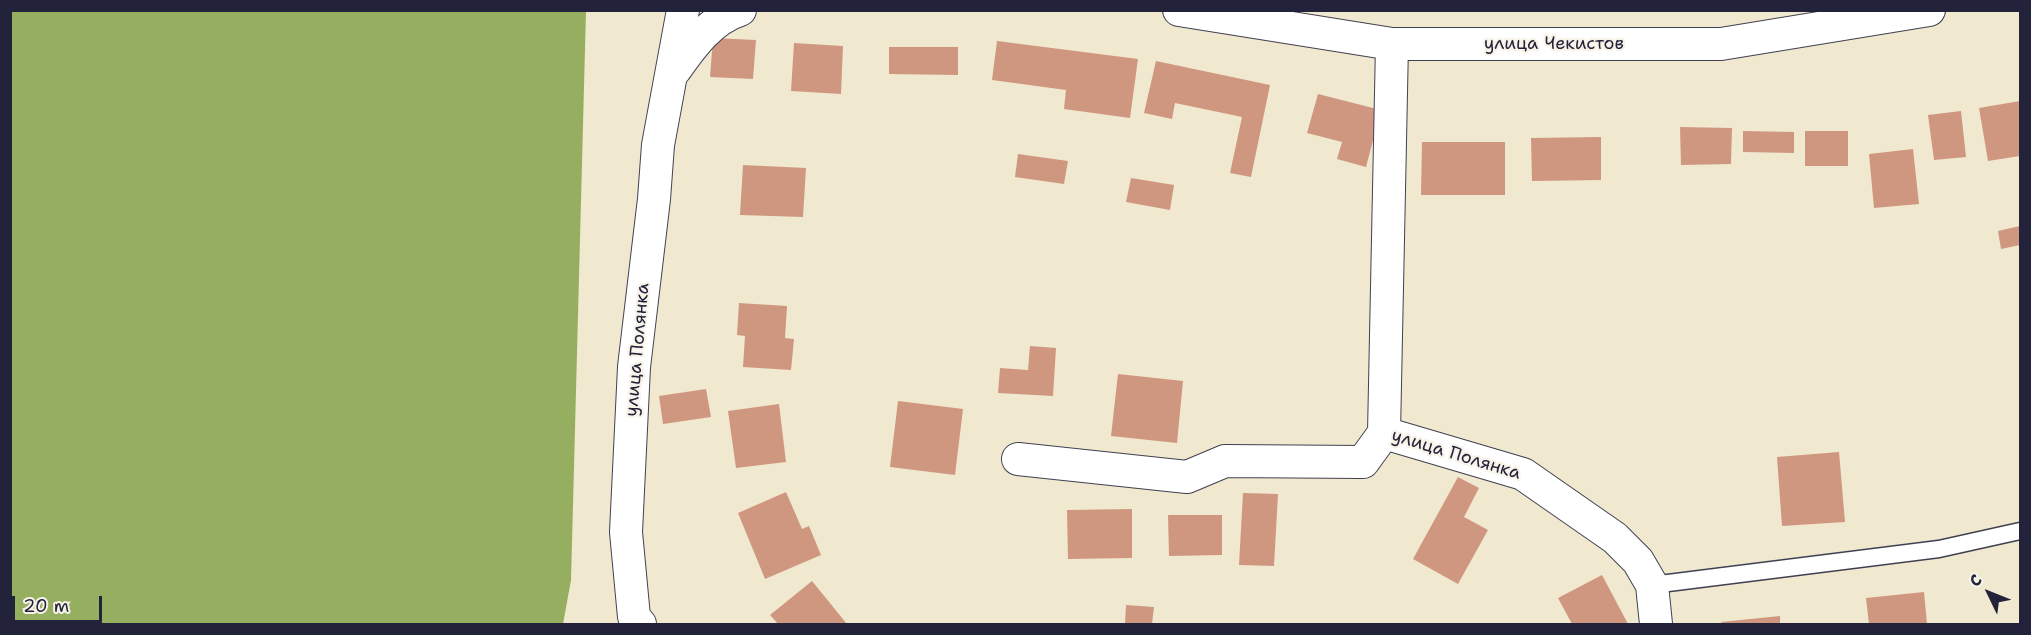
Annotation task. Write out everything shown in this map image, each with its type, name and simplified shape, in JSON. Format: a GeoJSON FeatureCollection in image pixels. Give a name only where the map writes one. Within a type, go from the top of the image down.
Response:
{"type":"FeatureCollection","features":[{"type":"Feature","properties":{"kind":"street","name":"улица Полянка"},"geometry":{"type":"LineString","coordinates":[[640,624],[634,617],[626,532],[634,367],[654,199],[658,145],[683,10]]}},
{"type":"Feature","properties":{"kind":"street"},"geometry":{"type":"LineString","coordinates":[[671,76],[695,42],[725,15],[740,10]]}},
{"type":"Feature","properties":{"kind":"street","name":"улица Чекистов"},"geometry":{"type":"LineString","coordinates":[[1179,10],[1249,15],[1392,44],[1721,44],[1929,10]]}},
{"type":"Feature","properties":{"kind":"street"},"geometry":{"type":"LineString","coordinates":[[1384,433],[1392,44]]}},
{"type":"Feature","properties":{"kind":"street","name":"улица Полянка"},"geometry":{"type":"LineString","coordinates":[[1018,459],[1187,477],[1225,461],[1363,462],[1384,433],[1523,474],[1615,538],[1638,561],[1652,585],[1656,624]]}},
{"type":"Feature","properties":{"kind":"lane"},"geometry":{"type":"LineString","coordinates":[[1652,585],[1939,549],[2020,531]]}},
{"type":"Feature","properties":{"kind":"green space"},"geometry":{"type":"Polygon","coordinates":[[[10,11],[586,11],[571,580],[563,624],[11,624],[10,11]]]}},
{"type":"Feature","properties":{"kind":"building"},"geometry":{"type":"Polygon","coordinates":[[[713,38],[756,40],[753,79],[710,77],[713,38]]]}},
{"type":"Feature","properties":{"kind":"building"},"geometry":{"type":"Polygon","coordinates":[[[997,41],[1138,59],[1130,118],[1064,109],[1066,90],[992,80],[997,41]]]}},
{"type":"Feature","properties":{"kind":"building"},"geometry":{"type":"Polygon","coordinates":[[[794,43],[843,46],[841,94],[791,91],[794,43]]]}},
{"type":"Feature","properties":{"kind":"building"},"geometry":{"type":"Polygon","coordinates":[[[889,47],[958,47],[958,75],[889,74],[889,47]]]}},
{"type":"Feature","properties":{"kind":"building"},"geometry":{"type":"Polygon","coordinates":[[[1156,61],[1270,85],[1251,177],[1230,173],[1242,117],[1175,103],[1172,119],[1144,113],[1156,61]]]}},
{"type":"Feature","properties":{"kind":"building"},"geometry":{"type":"Polygon","coordinates":[[[1318,94],[1381,110],[1366,167],[1337,159],[1342,142],[1307,133],[1318,94]]]}},
{"type":"Feature","properties":{"kind":"building"},"geometry":{"type":"Polygon","coordinates":[[[2020,101],[2020,156],[1988,161],[1979,108],[2020,101]]]}},
{"type":"Feature","properties":{"kind":"building"},"geometry":{"type":"Polygon","coordinates":[[[1961,111],[1966,157],[1934,160],[1928,115],[1961,111]]]}},
{"type":"Feature","properties":{"kind":"building"},"geometry":{"type":"Polygon","coordinates":[[[1680,127],[1732,128],[1731,164],[1681,165],[1680,127]]]}},
{"type":"Feature","properties":{"kind":"building"},"geometry":{"type":"Polygon","coordinates":[[[1743,131],[1794,132],[1794,153],[1743,152],[1743,131]]]}},
{"type":"Feature","properties":{"kind":"building"},"geometry":{"type":"Polygon","coordinates":[[[1805,131],[1848,131],[1848,166],[1805,166],[1805,131]]]}},
{"type":"Feature","properties":{"kind":"building"},"geometry":{"type":"Polygon","coordinates":[[[1601,137],[1601,180],[1532,181],[1531,138],[1601,137]]]}},
{"type":"Feature","properties":{"kind":"building"},"geometry":{"type":"Polygon","coordinates":[[[1422,142],[1505,142],[1505,195],[1421,195],[1422,142]]]}},
{"type":"Feature","properties":{"kind":"building"},"geometry":{"type":"Polygon","coordinates":[[[1913,149],[1919,204],[1874,208],[1869,154],[1913,149]]]}},
{"type":"Feature","properties":{"kind":"building"},"geometry":{"type":"Polygon","coordinates":[[[1018,154],[1068,161],[1064,184],[1015,177],[1018,154]]]}},
{"type":"Feature","properties":{"kind":"building"},"geometry":{"type":"Polygon","coordinates":[[[743,165],[806,168],[803,217],[740,215],[743,165]]]}},
{"type":"Feature","properties":{"kind":"building"},"geometry":{"type":"Polygon","coordinates":[[[1131,178],[1174,185],[1170,210],[1126,202],[1131,178]]]}},
{"type":"Feature","properties":{"kind":"building"},"geometry":{"type":"Polygon","coordinates":[[[2020,226],[2020,245],[2001,249],[1998,231],[2020,226]]]}},
{"type":"Feature","properties":{"kind":"building"},"geometry":{"type":"Polygon","coordinates":[[[739,303],[787,306],[785,338],[794,339],[791,370],[743,367],[745,336],[737,335],[739,303]]]}},
{"type":"Feature","properties":{"kind":"building"},"geometry":{"type":"Polygon","coordinates":[[[1030,346],[1056,348],[1053,396],[998,393],[1000,368],[1028,370],[1030,346]]]}},
{"type":"Feature","properties":{"kind":"building"},"geometry":{"type":"Polygon","coordinates":[[[1118,374],[1183,381],[1177,443],[1111,436],[1118,374]]]}},
{"type":"Feature","properties":{"kind":"building"},"geometry":{"type":"Polygon","coordinates":[[[706,389],[711,417],[663,424],[659,396],[706,389]]]}},
{"type":"Feature","properties":{"kind":"building"},"geometry":{"type":"Polygon","coordinates":[[[898,401],[963,409],[955,475],[890,467],[898,401]]]}},
{"type":"Feature","properties":{"kind":"building"},"geometry":{"type":"Polygon","coordinates":[[[779,404],[786,462],[736,468],[728,411],[779,404]]]}},
{"type":"Feature","properties":{"kind":"building"},"geometry":{"type":"Polygon","coordinates":[[[1839,452],[1845,522],[1782,526],[1777,457],[1839,452]]]}},
{"type":"Feature","properties":{"kind":"building"},"geometry":{"type":"Polygon","coordinates":[[[1458,477],[1479,488],[1464,517],[1488,530],[1458,584],[1413,559],[1458,477]]]}},
{"type":"Feature","properties":{"kind":"building"},"geometry":{"type":"Polygon","coordinates":[[[786,492],[802,529],[809,526],[821,555],[765,579],[738,513],[786,492]]]}},
{"type":"Feature","properties":{"kind":"building"},"geometry":{"type":"Polygon","coordinates":[[[1243,493],[1278,494],[1274,566],[1239,565],[1243,493]]]}},
{"type":"Feature","properties":{"kind":"building"},"geometry":{"type":"Polygon","coordinates":[[[1132,509],[1132,558],[1068,559],[1067,510],[1132,509]]]}},
{"type":"Feature","properties":{"kind":"building"},"geometry":{"type":"Polygon","coordinates":[[[1168,515],[1222,515],[1222,555],[1169,556],[1168,515]]]}},
{"type":"Feature","properties":{"kind":"building"},"geometry":{"type":"Polygon","coordinates":[[[1602,575],[1628,624],[1572,624],[1558,598],[1602,575]]]}},
{"type":"Feature","properties":{"kind":"building"},"geometry":{"type":"Polygon","coordinates":[[[812,581],[847,624],[778,624],[770,615],[812,581]]]}},
{"type":"Feature","properties":{"kind":"building"},"geometry":{"type":"Polygon","coordinates":[[[1924,592],[1927,624],[1869,624],[1866,598],[1924,592]]]}},
{"type":"Feature","properties":{"kind":"building"},"geometry":{"type":"Polygon","coordinates":[[[1126,605],[1154,607],[1152,624],[1125,624],[1126,605]]]}},
{"type":"Feature","properties":{"kind":"building"},"geometry":{"type":"Polygon","coordinates":[[[1780,616],[1780,624],[1722,624],[1721,622],[1780,616]]]}}]}
